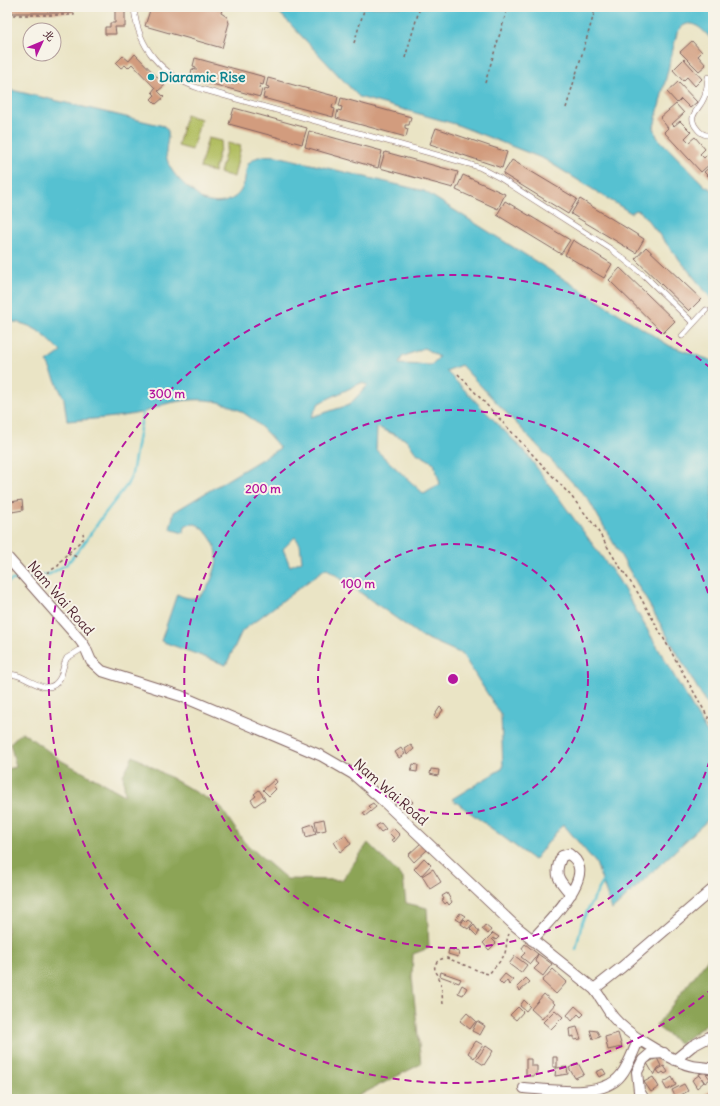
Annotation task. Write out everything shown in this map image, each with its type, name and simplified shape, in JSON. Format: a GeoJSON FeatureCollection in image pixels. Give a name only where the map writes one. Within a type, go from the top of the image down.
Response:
{"type":"FeatureCollection","features":[{"type":"Feature","properties":{"kind":"street","name":"Nam Wai Road"},"geometry":{"type":"LineString","coordinates":[[7,557],[56,611],[85,647],[91,661],[102,671],[181,696],[322,756],[353,774],[385,802],[514,925],[594,989],[602,998],[614,1017],[633,1036],[684,1064],[713,1069]]}},
{"type":"Feature","properties":{"kind":"street"},"geometry":{"type":"LineString","coordinates":[[594,989],[713,889]]}},
{"type":"Feature","properties":{"kind":"street"},"geometry":{"type":"LineString","coordinates":[[532,940],[556,914],[571,894]]}},
{"type":"Feature","properties":{"kind":"street"},"geometry":{"type":"LineString","coordinates":[[676,1060],[692,1046],[713,1034]]}},
{"type":"Feature","properties":{"kind":"street"},"geometry":{"type":"LineString","coordinates":[[524,1088],[561,1091],[593,1090],[611,1084],[621,1075],[639,1039]]}},
{"type":"Feature","properties":{"kind":"street"},"geometry":{"type":"LineString","coordinates":[[644,1099],[639,1092],[637,1072],[643,1060],[650,1054],[664,1053]]}},
{"type":"Feature","properties":{"kind":"lane"},"geometry":{"type":"LineString","coordinates":[[134,7],[140,35],[150,53],[164,69],[181,81],[201,89],[481,168],[500,178],[612,249],[646,278],[693,323]]}},
{"type":"Feature","properties":{"kind":"lane"},"geometry":{"type":"LineString","coordinates":[[708,77],[703,100],[693,114],[693,123],[704,135],[713,135]]}},
{"type":"Feature","properties":{"kind":"lane"},"geometry":{"type":"LineString","coordinates":[[705,93],[713,95]]}},
{"type":"Feature","properties":{"kind":"lane"},"geometry":{"type":"LineString","coordinates":[[682,336],[706,310]]}},
{"type":"Feature","properties":{"kind":"lane"},"geometry":{"type":"LineString","coordinates":[[7,676],[13,674],[39,686],[47,687],[55,684],[60,678],[67,658],[85,647]]}},
{"type":"Feature","properties":{"kind":"path"},"geometry":{"type":"LineString","coordinates":[[7,15],[74,15],[74,7]]}},
{"type":"Feature","properties":{"kind":"path"},"geometry":{"type":"LineString","coordinates":[[354,43],[365,7]]}},
{"type":"Feature","properties":{"kind":"path"},"geometry":{"type":"LineString","coordinates":[[405,58],[420,7]]}},
{"type":"Feature","properties":{"kind":"path"},"geometry":{"type":"LineString","coordinates":[[485,83],[508,7]]}},
{"type":"Feature","properties":{"kind":"path"},"geometry":{"type":"LineString","coordinates":[[582,7],[595,11]]}},
{"type":"Feature","properties":{"kind":"path"},"geometry":{"type":"LineString","coordinates":[[566,108],[596,7]]}},
{"type":"Feature","properties":{"kind":"path"},"geometry":{"type":"LineString","coordinates":[[458,374],[571,496],[595,526],[616,561],[638,593],[713,726]]}},
{"type":"Feature","properties":{"kind":"path"},"geometry":{"type":"LineString","coordinates":[[26,578],[48,572],[58,566],[68,553],[84,538],[83,533]]}},
{"type":"Feature","properties":{"kind":"path"},"geometry":{"type":"LineString","coordinates":[[68,553],[79,558]]}},
{"type":"Feature","properties":{"kind":"path"},"geometry":{"type":"LineString","coordinates":[[443,1004],[439,977],[435,971],[435,965],[438,960],[447,958],[489,974],[505,953],[507,939],[514,925]]}},
{"type":"Feature","properties":{"kind":"green space"},"geometry":{"type":"Polygon","coordinates":[[[186,115],[201,119],[192,150],[178,146],[186,115]]]}},
{"type":"Feature","properties":{"kind":"green space"},"geometry":{"type":"Polygon","coordinates":[[[208,138],[222,141],[214,172],[200,168],[208,138]]]}},
{"type":"Feature","properties":{"kind":"green space"},"geometry":{"type":"Polygon","coordinates":[[[228,143],[241,146],[234,177],[220,173],[228,143]]]}},
{"type":"Feature","properties":{"kind":"green space"},"geometry":{"type":"Polygon","coordinates":[[[22,732],[62,761],[125,795],[123,775],[133,756],[220,806],[244,842],[287,879],[342,880],[368,843],[403,878],[406,903],[427,908],[429,948],[413,954],[412,977],[421,1064],[352,1099],[7,1099],[7,769],[16,767],[10,743],[22,732]]]}},
{"type":"Feature","properties":{"kind":"green space"},"geometry":{"type":"Polygon","coordinates":[[[713,952],[713,1019],[680,1044],[656,1026],[713,952]]]}},
{"type":"Feature","properties":{"kind":"water"},"geometry":{"type":"Polygon","coordinates":[[[274,7],[713,7],[713,41],[696,25],[686,24],[677,33],[654,127],[657,137],[705,186],[713,190],[713,301],[640,211],[635,210],[631,213],[544,159],[455,124],[359,97],[274,7]]]}},
{"type":"Feature","properties":{"kind":"water"},"geometry":{"type":"Polygon","coordinates":[[[7,89],[164,126],[168,131],[166,152],[170,167],[185,185],[203,200],[209,202],[215,203],[226,201],[236,196],[244,184],[248,164],[258,157],[266,156],[277,156],[424,191],[670,346],[713,361],[713,715],[588,499],[461,365],[446,371],[526,453],[618,579],[713,743],[713,815],[612,910],[596,863],[563,824],[534,860],[452,799],[503,768],[501,715],[462,654],[421,636],[326,568],[242,631],[226,665],[161,641],[177,594],[190,598],[195,598],[200,595],[212,579],[217,559],[216,549],[212,540],[198,525],[186,525],[183,533],[170,529],[174,512],[280,448],[257,423],[245,414],[219,402],[204,400],[188,400],[169,403],[131,415],[67,421],[64,399],[47,362],[61,352],[37,330],[25,324],[7,321],[7,89]],[[424,348],[402,357],[399,364],[431,365],[439,357],[424,348]],[[361,383],[319,403],[311,417],[349,405],[368,385],[361,383]],[[377,427],[376,450],[424,494],[440,484],[434,463],[415,452],[407,440],[377,427]],[[295,537],[283,549],[290,566],[302,561],[300,544],[295,537]]]}},
{"type":"Feature","properties":{"kind":"building"},"geometry":{"type":"Polygon","coordinates":[[[7,7],[73,7],[73,13],[7,13],[7,7]]]}},
{"type":"Feature","properties":{"kind":"building"},"geometry":{"type":"Polygon","coordinates":[[[115,7],[125,7],[125,27],[115,27],[116,34],[105,34],[105,27],[110,27],[110,23],[115,23],[115,7]]]}},
{"type":"Feature","properties":{"kind":"building"},"geometry":{"type":"Polygon","coordinates":[[[151,7],[223,7],[221,13],[227,17],[229,23],[222,48],[145,26],[151,7]]]}},
{"type":"Feature","properties":{"kind":"building"},"geometry":{"type":"Polygon","coordinates":[[[7,17],[9,17],[9,51],[7,51],[7,17]]]}},
{"type":"Feature","properties":{"kind":"building"},"geometry":{"type":"Polygon","coordinates":[[[692,41],[702,52],[698,56],[706,65],[699,71],[680,52],[692,41]]]}},
{"type":"Feature","properties":{"kind":"building","name":"Diaramic Rise"},"geometry":{"type":"Polygon","coordinates":[[[135,54],[165,85],[158,91],[164,97],[156,104],[151,99],[155,95],[152,92],[155,88],[132,64],[128,68],[125,65],[121,68],[116,63],[123,56],[129,61],[135,54]]]}},
{"type":"Feature","properties":{"kind":"building"},"geometry":{"type":"Polygon","coordinates":[[[195,58],[265,77],[263,85],[260,84],[259,88],[262,89],[260,97],[190,78],[192,69],[196,70],[196,67],[193,66],[195,58]]]}},
{"type":"Feature","properties":{"kind":"building"},"geometry":{"type":"Polygon","coordinates":[[[684,59],[702,79],[695,86],[687,77],[683,81],[673,70],[684,59]]]}},
{"type":"Feature","properties":{"kind":"building"},"geometry":{"type":"Polygon","coordinates":[[[268,78],[338,97],[336,105],[333,104],[332,108],[335,109],[333,117],[263,98],[265,89],[268,90],[269,87],[266,86],[268,78]]]}},
{"type":"Feature","properties":{"kind":"building"},"geometry":{"type":"Polygon","coordinates":[[[678,82],[697,102],[690,108],[681,99],[677,103],[667,92],[678,82]]]}},
{"type":"Feature","properties":{"kind":"building"},"geometry":{"type":"Polygon","coordinates":[[[341,98],[411,117],[409,125],[405,125],[405,128],[408,129],[406,137],[336,118],[338,110],[341,111],[342,107],[339,106],[341,98]]]}},
{"type":"Feature","properties":{"kind":"building"},"geometry":{"type":"Polygon","coordinates":[[[676,104],[684,113],[672,124],[674,126],[680,121],[691,132],[685,138],[689,142],[695,137],[705,149],[700,154],[704,158],[709,153],[713,157],[713,161],[701,172],[664,132],[668,128],[660,118],[676,104]]]}},
{"type":"Feature","properties":{"kind":"building"},"geometry":{"type":"Polygon","coordinates":[[[234,108],[307,128],[302,144],[229,124],[234,108]]]}},
{"type":"Feature","properties":{"kind":"building"},"geometry":{"type":"Polygon","coordinates":[[[436,128],[507,152],[502,168],[430,144],[436,128]]]}},
{"type":"Feature","properties":{"kind":"building"},"geometry":{"type":"Polygon","coordinates":[[[309,131],[382,151],[378,168],[305,147],[309,131]]]}},
{"type":"Feature","properties":{"kind":"building"},"geometry":{"type":"Polygon","coordinates":[[[385,152],[458,172],[453,188],[380,168],[385,152]]]}},
{"type":"Feature","properties":{"kind":"building"},"geometry":{"type":"Polygon","coordinates":[[[512,160],[577,199],[568,214],[503,174],[512,160]]]}},
{"type":"Feature","properties":{"kind":"building"},"geometry":{"type":"Polygon","coordinates":[[[713,164],[713,181],[704,172],[713,164]]]}},
{"type":"Feature","properties":{"kind":"building"},"geometry":{"type":"Polygon","coordinates":[[[463,175],[505,194],[498,209],[456,190],[463,175]]]}},
{"type":"Feature","properties":{"kind":"building"},"geometry":{"type":"Polygon","coordinates":[[[580,199],[644,239],[636,253],[571,214],[580,199]]]}},
{"type":"Feature","properties":{"kind":"building"},"geometry":{"type":"Polygon","coordinates":[[[505,201],[570,240],[561,254],[497,215],[505,201]]]}},
{"type":"Feature","properties":{"kind":"building"},"geometry":{"type":"Polygon","coordinates":[[[573,240],[612,264],[604,278],[565,255],[573,240]]]}},
{"type":"Feature","properties":{"kind":"building"},"geometry":{"type":"Polygon","coordinates":[[[646,247],[701,299],[689,311],[635,259],[646,247]]]}},
{"type":"Feature","properties":{"kind":"building"},"geometry":{"type":"Polygon","coordinates":[[[620,268],[675,321],[663,333],[609,280],[620,268]]]}},
{"type":"Feature","properties":{"kind":"building"},"geometry":{"type":"Polygon","coordinates":[[[22,500],[23,510],[12,512],[11,502],[22,500]]]}},
{"type":"Feature","properties":{"kind":"building"},"geometry":{"type":"Polygon","coordinates":[[[440,707],[443,710],[437,718],[434,716],[440,707]]]}},
{"type":"Feature","properties":{"kind":"building"},"geometry":{"type":"Polygon","coordinates":[[[411,745],[414,749],[407,755],[405,749],[411,745]]]}},
{"type":"Feature","properties":{"kind":"building"},"geometry":{"type":"Polygon","coordinates":[[[401,748],[405,754],[399,758],[395,752],[401,748]]]}},
{"type":"Feature","properties":{"kind":"building"},"geometry":{"type":"Polygon","coordinates":[[[413,764],[418,765],[417,772],[411,771],[413,764]]]}},
{"type":"Feature","properties":{"kind":"building"},"geometry":{"type":"Polygon","coordinates":[[[431,769],[439,770],[438,776],[430,774],[431,769]]]}},
{"type":"Feature","properties":{"kind":"building"},"geometry":{"type":"Polygon","coordinates":[[[275,779],[277,782],[273,786],[276,789],[269,796],[263,790],[275,779]]]}},
{"type":"Feature","properties":{"kind":"building"},"geometry":{"type":"Polygon","coordinates":[[[259,790],[265,799],[255,806],[251,800],[256,796],[254,794],[259,790]]]}},
{"type":"Feature","properties":{"kind":"building"},"geometry":{"type":"Polygon","coordinates":[[[407,797],[413,802],[408,808],[403,803],[407,797]]]}},
{"type":"Feature","properties":{"kind":"building"},"geometry":{"type":"Polygon","coordinates":[[[373,803],[376,807],[365,816],[363,813],[370,808],[368,806],[373,803]]]}},
{"type":"Feature","properties":{"kind":"building"},"geometry":{"type":"Polygon","coordinates":[[[324,819],[326,830],[317,832],[315,821],[324,819]]]}},
{"type":"Feature","properties":{"kind":"building"},"geometry":{"type":"Polygon","coordinates":[[[381,823],[386,829],[381,832],[376,826],[381,823]]]}},
{"type":"Feature","properties":{"kind":"building"},"geometry":{"type":"Polygon","coordinates":[[[313,824],[316,834],[306,837],[304,827],[313,824]]]}},
{"type":"Feature","properties":{"kind":"building"},"geometry":{"type":"Polygon","coordinates":[[[393,828],[400,835],[394,842],[391,840],[394,838],[389,833],[393,828]]]}},
{"type":"Feature","properties":{"kind":"building"},"geometry":{"type":"Polygon","coordinates":[[[345,835],[351,844],[340,852],[334,842],[345,835]]]}},
{"type":"Feature","properties":{"kind":"building"},"geometry":{"type":"Polygon","coordinates":[[[421,843],[427,850],[414,862],[408,855],[421,843]]]}},
{"type":"Feature","properties":{"kind":"building"},"geometry":{"type":"Polygon","coordinates":[[[424,858],[431,865],[421,876],[414,869],[424,858]]]}},
{"type":"Feature","properties":{"kind":"building"},"geometry":{"type":"Polygon","coordinates":[[[433,869],[441,882],[430,889],[422,876],[433,869]]]}},
{"type":"Feature","properties":{"kind":"building"},"geometry":{"type":"Polygon","coordinates":[[[447,893],[452,902],[449,905],[447,902],[445,904],[442,900],[444,899],[442,896],[447,893]]]}},
{"type":"Feature","properties":{"kind":"building"},"geometry":{"type":"Polygon","coordinates":[[[460,913],[465,916],[461,922],[456,919],[460,913]]]}},
{"type":"Feature","properties":{"kind":"building"},"geometry":{"type":"Polygon","coordinates":[[[464,919],[467,922],[469,920],[473,923],[468,929],[461,924],[464,919]]]}},
{"type":"Feature","properties":{"kind":"building"},"geometry":{"type":"Polygon","coordinates":[[[474,925],[479,932],[477,936],[470,929],[474,925]]]}},
{"type":"Feature","properties":{"kind":"building"},"geometry":{"type":"Polygon","coordinates":[[[485,925],[491,930],[488,934],[482,929],[485,925]]]}},
{"type":"Feature","properties":{"kind":"building"},"geometry":{"type":"Polygon","coordinates":[[[493,933],[499,937],[496,940],[493,938],[492,939],[496,943],[489,950],[483,943],[493,933]]]}},
{"type":"Feature","properties":{"kind":"building"},"geometry":{"type":"Polygon","coordinates":[[[525,944],[538,954],[530,964],[521,957],[525,953],[522,948],[525,944]]]}},
{"type":"Feature","properties":{"kind":"building"},"geometry":{"type":"Polygon","coordinates":[[[449,949],[459,952],[458,957],[448,954],[449,949]]]}},
{"type":"Feature","properties":{"kind":"building"},"geometry":{"type":"Polygon","coordinates":[[[538,954],[552,964],[543,976],[534,969],[539,964],[535,961],[538,954]]]}},
{"type":"Feature","properties":{"kind":"building"},"geometry":{"type":"Polygon","coordinates":[[[515,956],[527,965],[521,973],[509,964],[515,956]]]}},
{"type":"Feature","properties":{"kind":"building"},"geometry":{"type":"Polygon","coordinates":[[[553,969],[567,982],[556,994],[542,981],[553,969]]]}},
{"type":"Feature","properties":{"kind":"building"},"geometry":{"type":"Polygon","coordinates":[[[441,972],[461,979],[459,983],[440,976],[441,972]]]}},
{"type":"Feature","properties":{"kind":"building"},"geometry":{"type":"Polygon","coordinates":[[[505,974],[513,980],[509,985],[507,980],[503,985],[499,981],[505,974]]]}},
{"type":"Feature","properties":{"kind":"building"},"geometry":{"type":"Polygon","coordinates":[[[526,978],[530,982],[520,991],[517,987],[526,978]]]}},
{"type":"Feature","properties":{"kind":"building"},"geometry":{"type":"Polygon","coordinates":[[[462,985],[467,988],[463,995],[458,993],[462,985]]]}},
{"type":"Feature","properties":{"kind":"building"},"geometry":{"type":"Polygon","coordinates":[[[544,994],[555,1004],[542,1019],[531,1009],[544,994]]]}},
{"type":"Feature","properties":{"kind":"building"},"geometry":{"type":"Polygon","coordinates":[[[524,1000],[530,1006],[526,1011],[520,1006],[524,1000]]]}},
{"type":"Feature","properties":{"kind":"building"},"geometry":{"type":"Polygon","coordinates":[[[575,1006],[584,1014],[581,1017],[578,1014],[572,1021],[567,1015],[575,1006]]]}},
{"type":"Feature","properties":{"kind":"building"},"geometry":{"type":"Polygon","coordinates":[[[518,1007],[523,1012],[516,1020],[510,1015],[518,1007]]]}},
{"type":"Feature","properties":{"kind":"building"},"geometry":{"type":"Polygon","coordinates":[[[555,1010],[563,1017],[551,1029],[543,1022],[555,1010]]]}},
{"type":"Feature","properties":{"kind":"building"},"geometry":{"type":"Polygon","coordinates":[[[467,1013],[476,1021],[470,1029],[460,1021],[467,1013]]]}},
{"type":"Feature","properties":{"kind":"building"},"geometry":{"type":"Polygon","coordinates":[[[477,1021],[485,1026],[480,1035],[472,1031],[477,1021]]]}},
{"type":"Feature","properties":{"kind":"building"},"geometry":{"type":"Polygon","coordinates":[[[577,1027],[581,1039],[574,1040],[574,1036],[570,1037],[569,1029],[577,1027]]]}},
{"type":"Feature","properties":{"kind":"building"},"geometry":{"type":"Polygon","coordinates":[[[590,1030],[597,1031],[600,1037],[593,1039],[590,1030]]]}},
{"type":"Feature","properties":{"kind":"building"},"geometry":{"type":"Polygon","coordinates":[[[618,1033],[622,1047],[608,1050],[605,1037],[618,1033]]]}},
{"type":"Feature","properties":{"kind":"building"},"geometry":{"type":"Polygon","coordinates":[[[476,1041],[483,1045],[474,1058],[468,1053],[476,1041]]]}},
{"type":"Feature","properties":{"kind":"building"},"geometry":{"type":"Polygon","coordinates":[[[486,1046],[493,1051],[484,1065],[476,1060],[486,1046]]]}},
{"type":"Feature","properties":{"kind":"building"},"geometry":{"type":"Polygon","coordinates":[[[553,1057],[557,1057],[557,1067],[553,1067],[553,1057]]]}},
{"type":"Feature","properties":{"kind":"building"},"geometry":{"type":"Polygon","coordinates":[[[657,1058],[661,1066],[654,1075],[647,1063],[657,1058]]]}},
{"type":"Feature","properties":{"kind":"building"},"geometry":{"type":"Polygon","coordinates":[[[526,1059],[531,1059],[531,1066],[537,1066],[537,1074],[535,1074],[535,1076],[526,1076],[526,1059]]]}},
{"type":"Feature","properties":{"kind":"building"},"geometry":{"type":"Polygon","coordinates":[[[578,1063],[584,1074],[575,1078],[569,1068],[578,1063]]]}},
{"type":"Feature","properties":{"kind":"building"},"geometry":{"type":"Polygon","coordinates":[[[664,1066],[668,1072],[665,1074],[663,1072],[660,1074],[657,1070],[664,1066]]]}},
{"type":"Feature","properties":{"kind":"building"},"geometry":{"type":"Polygon","coordinates":[[[567,1067],[568,1074],[555,1076],[556,1068],[567,1067]]]}},
{"type":"Feature","properties":{"kind":"building"},"geometry":{"type":"Polygon","coordinates":[[[603,1069],[606,1074],[599,1077],[596,1072],[603,1069]]]}},
{"type":"Feature","properties":{"kind":"building"},"geometry":{"type":"Polygon","coordinates":[[[705,1072],[710,1079],[705,1083],[699,1074],[705,1072]]]}},
{"type":"Feature","properties":{"kind":"building"},"geometry":{"type":"Polygon","coordinates":[[[699,1075],[704,1082],[697,1088],[692,1080],[699,1075]]]}},
{"type":"Feature","properties":{"kind":"building"},"geometry":{"type":"Polygon","coordinates":[[[653,1077],[659,1087],[651,1092],[644,1082],[653,1077]]]}},
{"type":"Feature","properties":{"kind":"building"},"geometry":{"type":"Polygon","coordinates":[[[672,1077],[676,1085],[667,1090],[663,1083],[672,1077]]]}},
{"type":"Feature","properties":{"kind":"building"},"geometry":{"type":"Polygon","coordinates":[[[684,1084],[688,1091],[676,1098],[672,1090],[684,1084]]]}},
{"type":"Feature","properties":{"kind":"building"},"geometry":{"type":"Polygon","coordinates":[[[712,1090],[713,1099],[705,1099],[703,1095],[712,1090]]]}},
{"type":"Feature","properties":{"kind":"waterway"},"geometry":{"type":"LineString","coordinates":[[28,578],[50,574],[67,564],[127,485],[132,474],[143,412]]}},
{"type":"Feature","properties":{"kind":"waterway"},"geometry":{"type":"LineString","coordinates":[[7,583],[12,580],[21,579]]}},
{"type":"Feature","properties":{"kind":"waterway"},"geometry":{"type":"LineString","coordinates":[[576,949],[582,922],[603,882]]}},
{"type":"Feature","properties":{"kind":"place","name":"Diaramic Rise"},"geometry":{"type":"Point","coordinates":[151,77]}}]}
